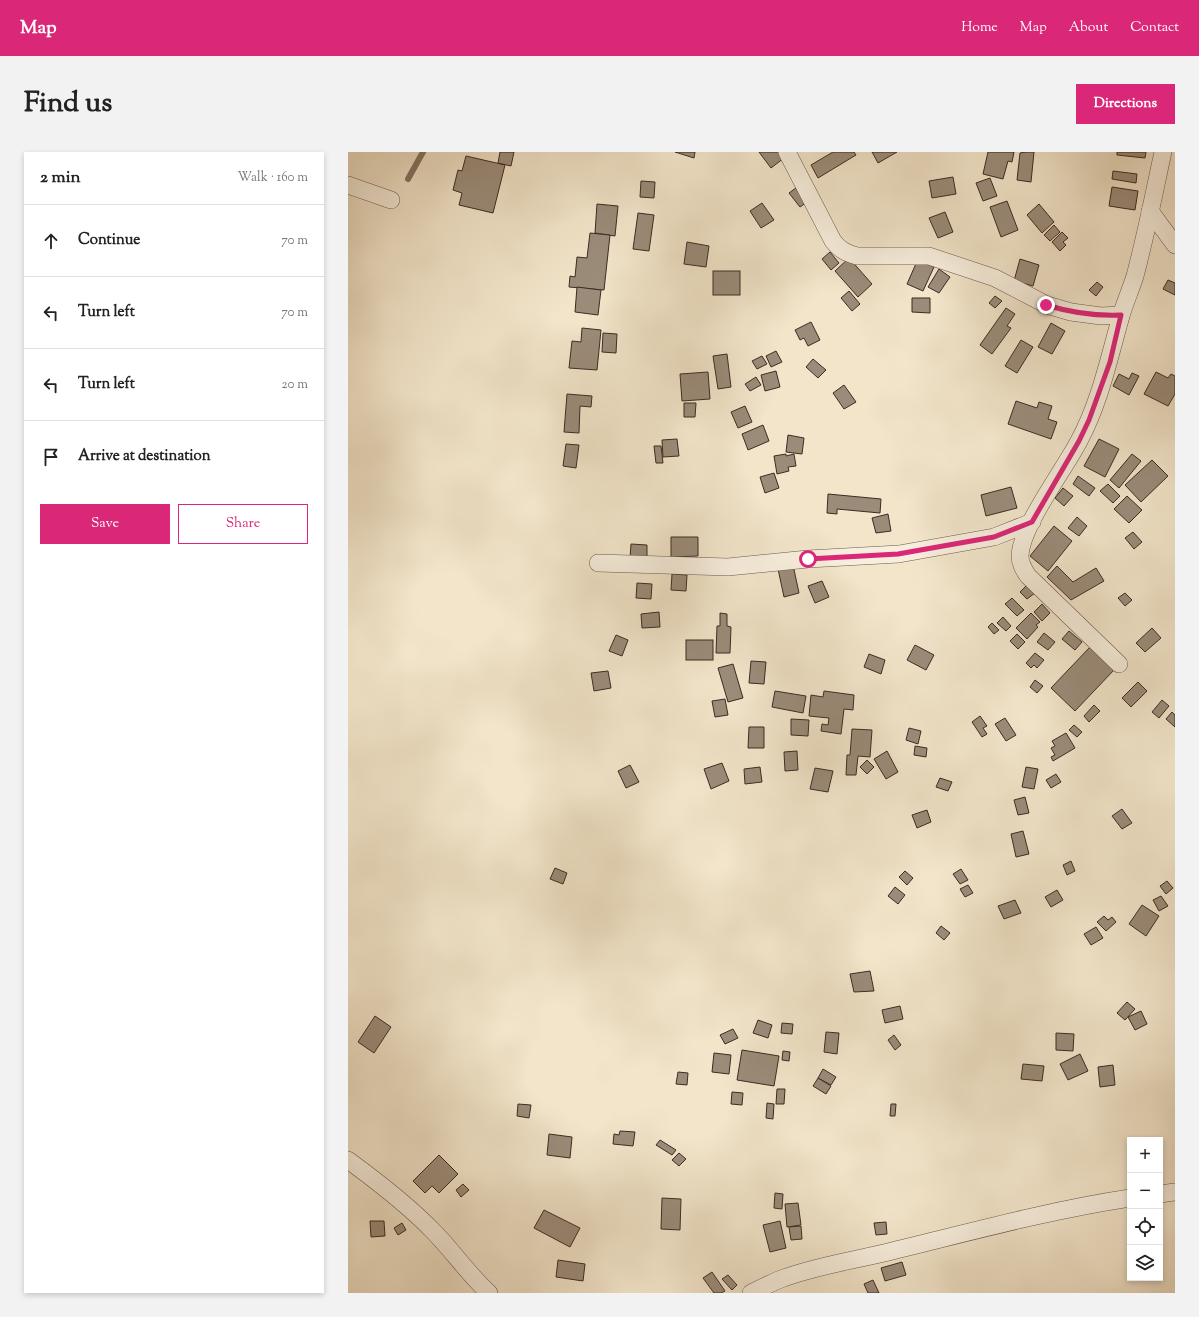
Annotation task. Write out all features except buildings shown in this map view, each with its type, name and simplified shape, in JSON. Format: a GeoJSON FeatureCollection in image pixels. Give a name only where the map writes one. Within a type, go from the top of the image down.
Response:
{"type":"FeatureCollection","features":[{"type":"Feature","properties":{"kind":"street"},"geometry":{"type":"LineString","coordinates":[[787,152],[833,241],[838,248],[846,254],[857,256],[928,256],[995,278],[1046,305],[1065,311],[1101,316],[1121,315]]}},
{"type":"Feature","properties":{"kind":"street"},"geometry":{"type":"LineString","coordinates":[[1119,664],[1028,576],[1022,567],[1020,558],[1022,546],[1032,522],[1079,441],[1089,420],[1110,362],[1121,315],[1134,276],[1163,152]]}},
{"type":"Feature","properties":{"kind":"street"},"geometry":{"type":"LineString","coordinates":[[348,185],[391,200]]}},
{"type":"Feature","properties":{"kind":"street"},"geometry":{"type":"LineString","coordinates":[[1150,211],[1175,245]]}},
{"type":"Feature","properties":{"kind":"street"},"geometry":{"type":"LineString","coordinates":[[598,563],[728,567],[808,559],[898,554],[994,537],[1032,522]]}},
{"type":"Feature","properties":{"kind":"street"},"geometry":{"type":"LineString","coordinates":[[348,1160],[390,1192],[432,1229],[474,1280],[489,1293]]}},
{"type":"Feature","properties":{"kind":"street"},"geometry":{"type":"LineString","coordinates":[[1163,1194],[1175,1192]]}},
{"type":"Feature","properties":{"kind":"street"},"geometry":{"type":"LineString","coordinates":[[751,1293],[782,1279],[832,1264],[895,1251],[989,1226],[1127,1198]]}},
{"type":"Feature","properties":{"kind":"waterway"},"geometry":{"type":"LineString","coordinates":[[408,179],[423,152]]}},
{"type":"Feature","properties":{"kind":"route"},"geometry":{"type":"LineString","coordinates":[[808,559],[898,554],[994,537],[1032,522],[1079,441],[1089,420],[1110,362],[1121,315],[1101,316],[1071,312],[1046,305]]}}]}
